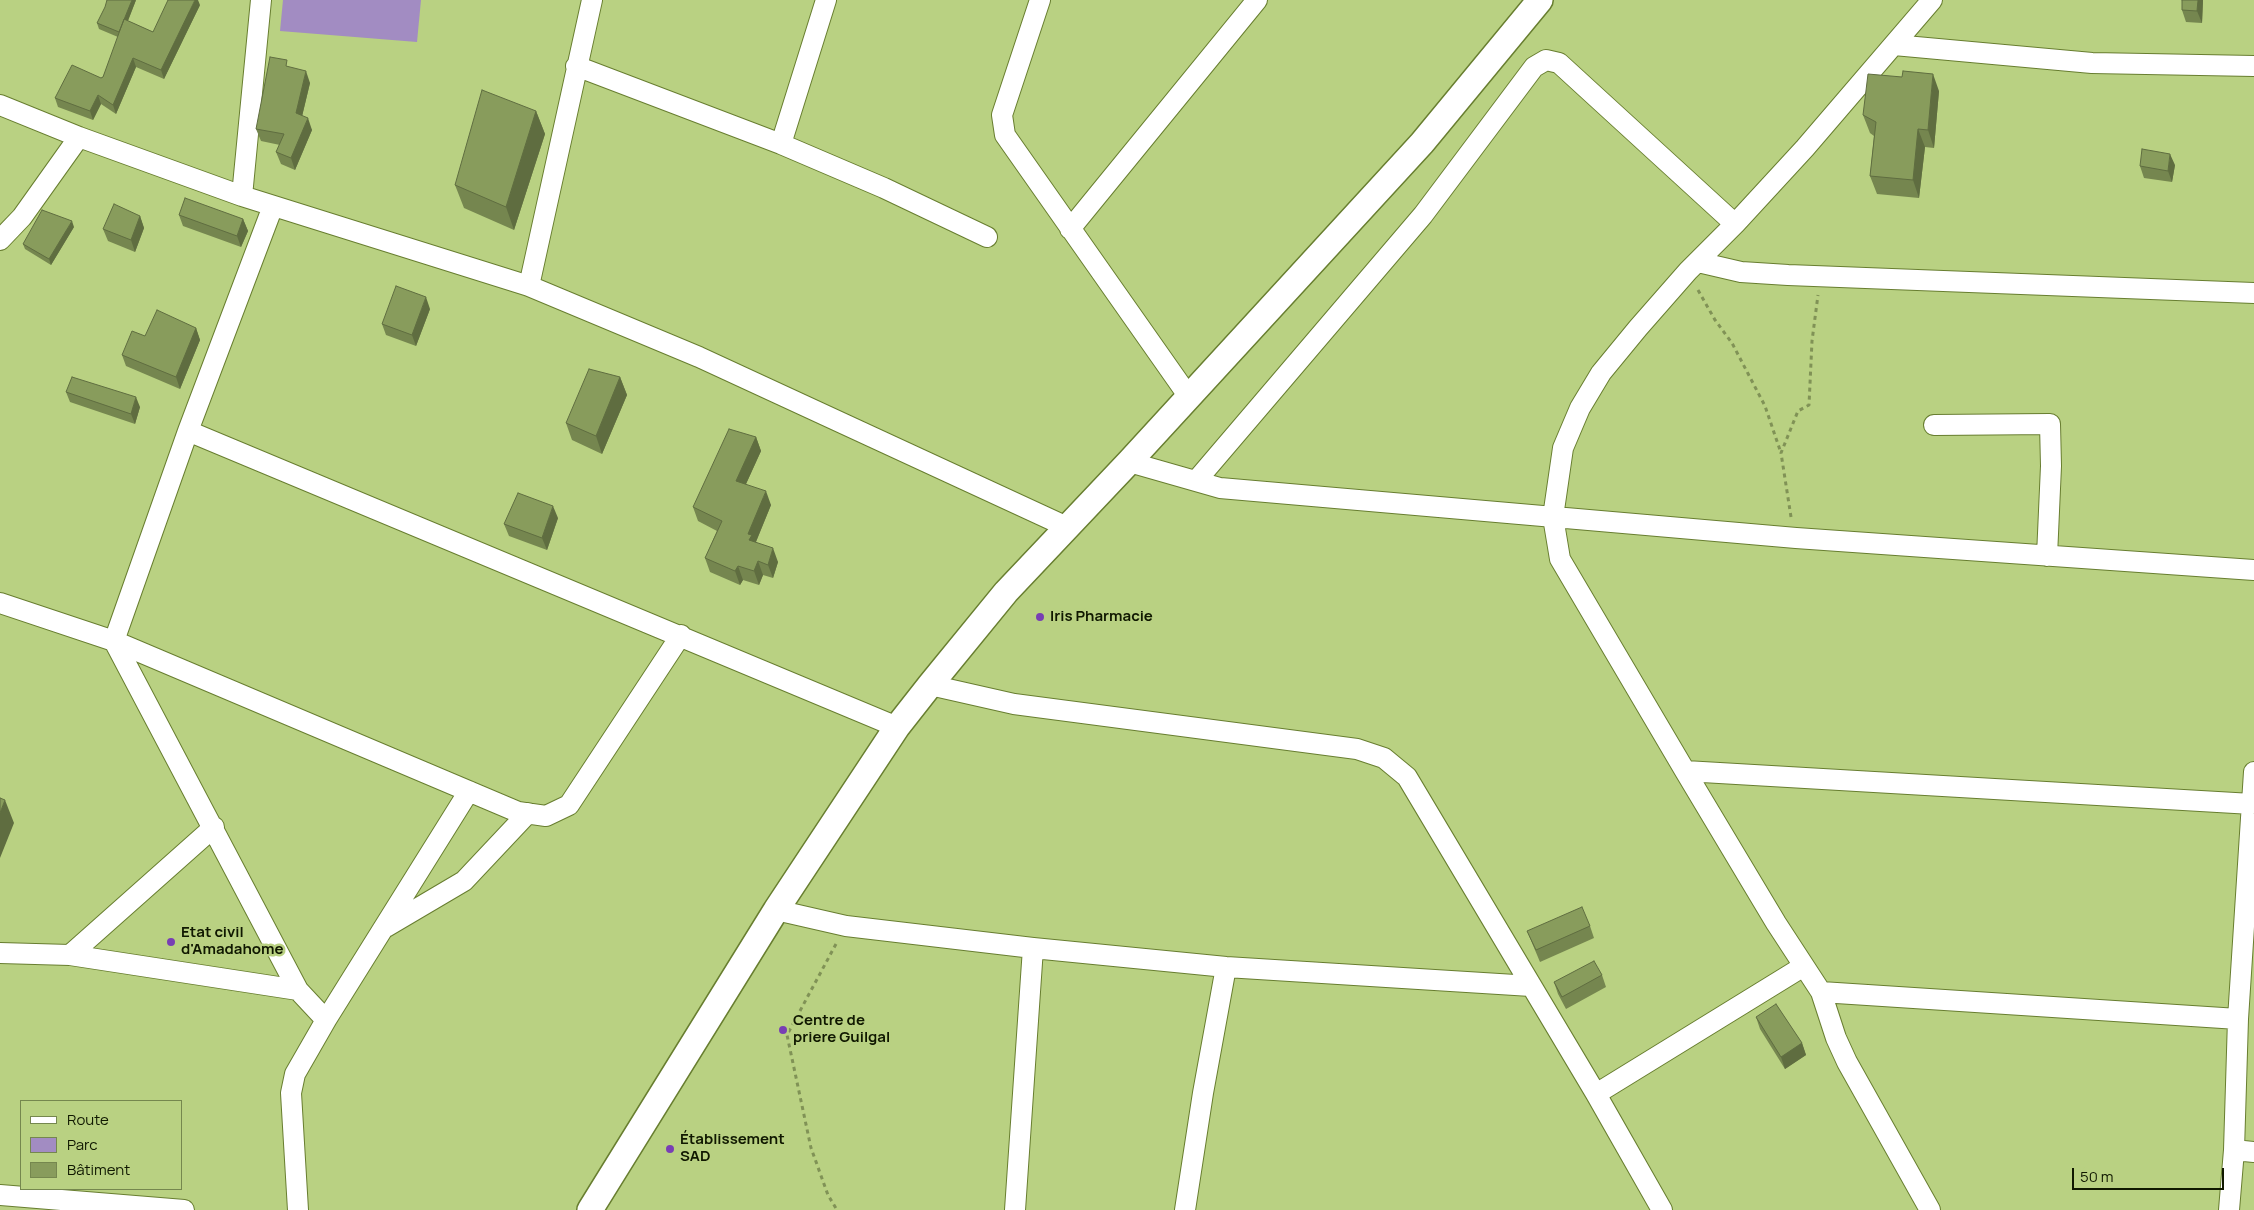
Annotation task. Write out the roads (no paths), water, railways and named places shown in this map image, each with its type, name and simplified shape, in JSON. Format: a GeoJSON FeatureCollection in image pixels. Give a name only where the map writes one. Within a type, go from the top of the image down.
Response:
{"type":"FeatureCollection","features":[{"type":"Feature","properties":{"kind":"street"},"geometry":{"type":"LineString","coordinates":[[242,196],[261,0]]}},
{"type":"Feature","properties":{"kind":"street"},"geometry":{"type":"LineString","coordinates":[[530,286],[576,66],[592,0]]}},
{"type":"Feature","properties":{"kind":"street"},"geometry":{"type":"LineString","coordinates":[[780,144],[826,0]]}},
{"type":"Feature","properties":{"kind":"street"},"geometry":{"type":"LineString","coordinates":[[1040,0],[1002,115],[1005,135],[1189,397]]}},
{"type":"Feature","properties":{"kind":"street"},"geometry":{"type":"LineString","coordinates":[[1070,228],[1257,0]]}},
{"type":"Feature","properties":{"kind":"street"},"geometry":{"type":"LineString","coordinates":[[590,1210],[776,910],[897,727],[930,684],[1006,592],[1129,462],[1422,143],[1540,0]]}},
{"type":"Feature","properties":{"kind":"street"},"geometry":{"type":"LineString","coordinates":[[1930,1210],[1847,1062],[1836,1038],[1821,992],[1685,771],[1560,559],[1552,517],[1563,448],[1580,408],[1602,373],[1638,328],[1693,267],[1806,148],[1932,0]]}},
{"type":"Feature","properties":{"kind":"street"},"geometry":{"type":"LineString","coordinates":[[1894,45],[2092,63],[2254,66]]}},
{"type":"Feature","properties":{"kind":"street"},"geometry":{"type":"LineString","coordinates":[[1196,481],[1422,215],[1534,67],[1546,60],[1559,63],[1735,224]]}},
{"type":"Feature","properties":{"kind":"street"},"geometry":{"type":"LineString","coordinates":[[576,66],[780,144],[884,188],[987,238]]}},
{"type":"Feature","properties":{"kind":"street"},"geometry":{"type":"LineString","coordinates":[[0,105],[79,137],[242,196],[530,286],[699,357],[1067,527]]}},
{"type":"Feature","properties":{"kind":"street"},"geometry":{"type":"LineString","coordinates":[[0,240],[22,216],[79,137]]}},
{"type":"Feature","properties":{"kind":"street"},"geometry":{"type":"LineString","coordinates":[[273,206],[188,431],[114,641],[214,827],[298,990],[326,1020]]}},
{"type":"Feature","properties":{"kind":"street"},"geometry":{"type":"LineString","coordinates":[[1693,267],[1821,277],[2254,292]]}},
{"type":"Feature","properties":{"kind":"street"},"geometry":{"type":"LineString","coordinates":[[1934,425],[2050,424],[2051,466],[2046,556]]}},
{"type":"Feature","properties":{"kind":"street"},"geometry":{"type":"LineString","coordinates":[[188,431],[681,635],[897,727]]}},
{"type":"Feature","properties":{"kind":"street"},"geometry":{"type":"LineString","coordinates":[[1129,462],[1220,488],[1796,538],[2254,570]]}},
{"type":"Feature","properties":{"kind":"street"},"geometry":{"type":"LineString","coordinates":[[0,603],[114,641],[518,812],[546,816],[569,805],[681,635]]}},
{"type":"Feature","properties":{"kind":"street"},"geometry":{"type":"LineString","coordinates":[[930,684],[1014,704],[1356,749],[1384,758],[1407,777],[1596,1094],[1662,1210]]}},
{"type":"Feature","properties":{"kind":"street"},"geometry":{"type":"LineString","coordinates":[[1685,771],[2252,804]]}},
{"type":"Feature","properties":{"kind":"street"},"geometry":{"type":"LineString","coordinates":[[2229,1210],[2234,1150],[2238,1019],[2252,836],[2254,772]]}},
{"type":"Feature","properties":{"kind":"street"},"geometry":{"type":"LineString","coordinates":[[298,1210],[291,1093],[295,1074],[326,1020],[469,791]]}},
{"type":"Feature","properties":{"kind":"street"},"geometry":{"type":"LineString","coordinates":[[384,928],[464,881],[528,813]]}},
{"type":"Feature","properties":{"kind":"street"},"geometry":{"type":"LineString","coordinates":[[70,955],[214,827]]}},
{"type":"Feature","properties":{"kind":"street"},"geometry":{"type":"LineString","coordinates":[[776,910],[846,926],[1033,948],[1226,967],[1531,986]]}},
{"type":"Feature","properties":{"kind":"street"},"geometry":{"type":"LineString","coordinates":[[1015,1210],[1033,948]]}},
{"type":"Feature","properties":{"kind":"street"},"geometry":{"type":"LineString","coordinates":[[0,953],[70,955],[298,990]]}},
{"type":"Feature","properties":{"kind":"street"},"geometry":{"type":"LineString","coordinates":[[1596,1094],[1804,966]]}},
{"type":"Feature","properties":{"kind":"street"},"geometry":{"type":"LineString","coordinates":[[1185,1210],[1203,1093],[1226,967]]}},
{"type":"Feature","properties":{"kind":"street"},"geometry":{"type":"LineString","coordinates":[[1821,992],[2238,1019]]}},
{"type":"Feature","properties":{"kind":"street"},"geometry":{"type":"LineString","coordinates":[[2234,1150],[2254,1152]]}},
{"type":"Feature","properties":{"kind":"street"},"geometry":{"type":"LineString","coordinates":[[0,1195],[184,1210]]}},
{"type":"Feature","properties":{"kind":"place","name":"Iris Pharmacie"},"geometry":{"type":"Point","coordinates":[1040,617]}},
{"type":"Feature","properties":{"kind":"place","name":"Etat civil d'Amadahome"},"geometry":{"type":"Point","coordinates":[171,942]}},
{"type":"Feature","properties":{"kind":"place","name":"Centre de priere Guilgal"},"geometry":{"type":"Point","coordinates":[783,1030]}},
{"type":"Feature","properties":{"kind":"place","name":"Établissement SAD"},"geometry":{"type":"Point","coordinates":[670,1149]}}]}
